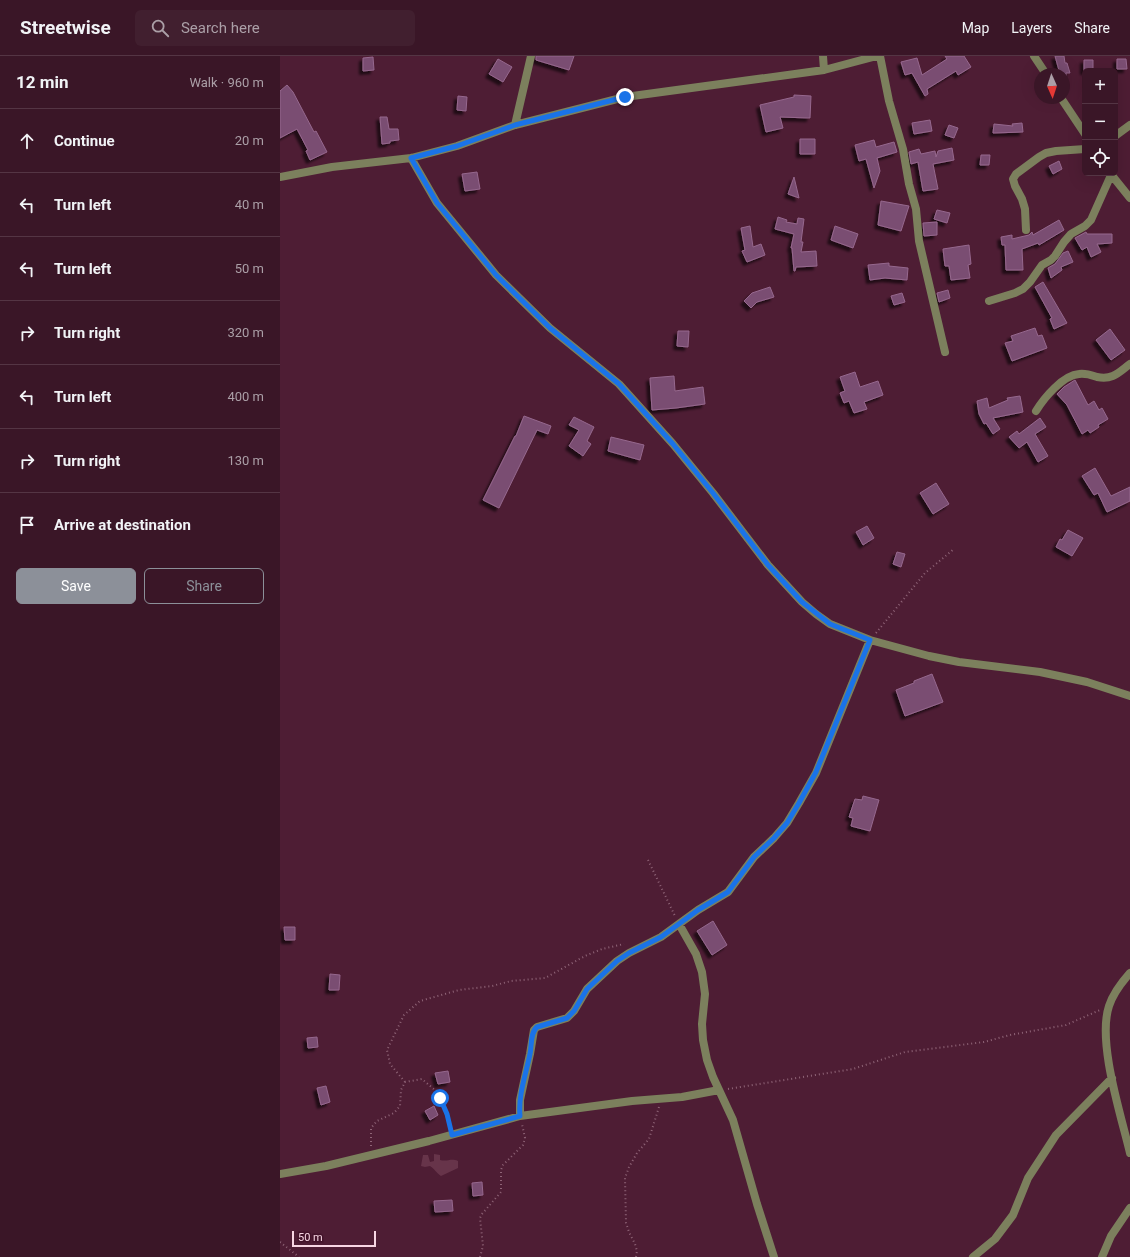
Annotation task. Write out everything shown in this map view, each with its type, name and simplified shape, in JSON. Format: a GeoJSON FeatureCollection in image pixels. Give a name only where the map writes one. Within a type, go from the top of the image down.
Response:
{"type":"FeatureCollection","features":[{"type":"Feature","properties":{"kind":"street"},"geometry":{"type":"LineString","coordinates":[[515,125],[531,56]]}},
{"type":"Feature","properties":{"kind":"street"},"geometry":{"type":"LineString","coordinates":[[823,56],[824,70]]}},
{"type":"Feature","properties":{"kind":"street"},"geometry":{"type":"LineString","coordinates":[[280,177],[332,167],[411,158],[457,146],[515,125],[625,97],[824,70],[876,56]]}},
{"type":"Feature","properties":{"kind":"street"},"geometry":{"type":"LineString","coordinates":[[880,56],[889,101],[903,149],[909,184],[916,209],[919,241],[945,352]]}},
{"type":"Feature","properties":{"kind":"street"},"geometry":{"type":"LineString","coordinates":[[1034,56],[1042,68]]}},
{"type":"Feature","properties":{"kind":"street"},"geometry":{"type":"LineString","coordinates":[[1066,104],[1082,129]]}},
{"type":"Feature","properties":{"kind":"street"},"geometry":{"type":"LineString","coordinates":[[1118,134],[1130,125]]}},
{"type":"Feature","properties":{"kind":"street"},"geometry":{"type":"LineString","coordinates":[[1026,230],[1025,209],[1022,199],[1015,186],[1014,179],[1016,174],[1039,156],[1046,153],[1082,149]]}},
{"type":"Feature","properties":{"kind":"street"},"geometry":{"type":"LineString","coordinates":[[411,158],[437,203],[496,275],[550,328],[619,384],[678,450],[768,565],[802,602],[830,624],[870,640],[929,656],[959,662],[1040,672],[1087,682],[1130,696]]}},
{"type":"Feature","properties":{"kind":"street"},"geometry":{"type":"LineString","coordinates":[[989,301],[1023,289],[1030,282],[1042,264],[1055,256],[1064,242],[1072,234],[1085,226],[1091,220],[1109,176]]}},
{"type":"Feature","properties":{"kind":"street"},"geometry":{"type":"LineString","coordinates":[[1112,176],[1130,198]]}},
{"type":"Feature","properties":{"kind":"street"},"geometry":{"type":"LineString","coordinates":[[1036,410],[1045,397],[1069,376],[1086,374],[1107,378],[1114,376],[1130,364]]}},
{"type":"Feature","properties":{"kind":"street"},"geometry":{"type":"LineString","coordinates":[[520,1116],[520,1100],[534,1030],[537,1027],[567,1018],[574,1011],[587,989],[617,961],[629,953],[657,939],[698,910],[728,892],[754,857],[787,823],[816,772],[870,640]]}},
{"type":"Feature","properties":{"kind":"street"},"geometry":{"type":"LineString","coordinates":[[679,924],[696,954],[702,972],[705,994],[702,1040],[709,1066],[733,1120],[774,1257]]}},
{"type":"Feature","properties":{"kind":"street"},"geometry":{"type":"LineString","coordinates":[[1130,972],[1120,985],[1109,1006],[1106,1024],[1106,1046],[1130,1153]]}},
{"type":"Feature","properties":{"kind":"street"},"geometry":{"type":"LineString","coordinates":[[973,1257],[995,1239],[1013,1215],[1028,1178],[1056,1135],[1112,1078]]}},
{"type":"Feature","properties":{"kind":"street"},"geometry":{"type":"LineString","coordinates":[[280,1174],[326,1166],[452,1135],[520,1116],[632,1101],[682,1097],[719,1090]]}},
{"type":"Feature","properties":{"kind":"street"},"geometry":{"type":"LineString","coordinates":[[1102,1257],[1111,1236],[1130,1208]]}},
{"type":"Feature","properties":{"kind":"path"},"geometry":{"type":"LineString","coordinates":[[870,640],[925,573],[954,549]]}},
{"type":"Feature","properties":{"kind":"path"},"geometry":{"type":"LineString","coordinates":[[648,860],[663,888],[679,924]]}},
{"type":"Feature","properties":{"kind":"path"},"geometry":{"type":"LineString","coordinates":[[405,1082],[390,1064],[387,1050],[404,1016],[420,1001],[459,990],[492,986],[511,981],[546,978],[585,956],[602,949],[631,944]]}},
{"type":"Feature","properties":{"kind":"path"},"geometry":{"type":"LineString","coordinates":[[719,1090],[853,1069],[905,1052],[984,1042],[1010,1035],[1066,1025],[1109,1006]]}},
{"type":"Feature","properties":{"kind":"path"},"geometry":{"type":"LineString","coordinates":[[405,1082],[422,1079],[436,1091],[447,1114],[452,1135]]}},
{"type":"Feature","properties":{"kind":"path"},"geometry":{"type":"LineString","coordinates":[[374,1154],[371,1142],[371,1128],[378,1121],[394,1113],[400,1106],[401,1090],[405,1082]]}},
{"type":"Feature","properties":{"kind":"path"},"geometry":{"type":"LineString","coordinates":[[636,1257],[637,1251],[635,1244],[628,1232],[626,1223],[626,1178],[629,1167],[649,1139],[657,1112]]}},
{"type":"Feature","properties":{"kind":"path"},"geometry":{"type":"LineString","coordinates":[[480,1257],[483,1239],[480,1218],[501,1192],[501,1170],[504,1165],[524,1145],[525,1138],[520,1116]]}},
{"type":"Feature","properties":{"kind":"path"},"geometry":{"type":"LineString","coordinates":[[280,1242],[298,1257]]}},
{"type":"Feature","properties":{"kind":"shaded area"},"geometry":{"type":"Polygon","coordinates":[[[434,1154],[440,1155],[440,1160],[458,1161],[458,1168],[441,1176],[430,1166],[421,1166],[423,1155],[428,1155],[430,1162],[434,1161],[434,1154]]]}},
{"type":"Feature","properties":{"kind":"building"},"geometry":{"type":"Polygon","coordinates":[[[536,56],[574,56],[569,70],[536,60],[536,56]]]}},
{"type":"Feature","properties":{"kind":"building"},"geometry":{"type":"Polygon","coordinates":[[[945,56],[964,56],[971,67],[958,75],[956,71],[927,89],[928,94],[925,96],[912,73],[905,75],[901,62],[917,58],[922,75],[947,59],[945,56]]]}},
{"type":"Feature","properties":{"kind":"building"},"geometry":{"type":"Polygon","coordinates":[[[1055,56],[1064,56],[1065,63],[1067,63],[1068,68],[1058,68],[1055,56]]]}},
{"type":"Feature","properties":{"kind":"building"},"geometry":{"type":"Polygon","coordinates":[[[373,57],[374,70],[363,71],[363,58],[373,57]]]}},
{"type":"Feature","properties":{"kind":"building"},"geometry":{"type":"Polygon","coordinates":[[[498,59],[512,67],[503,82],[489,74],[498,59]]]}},
{"type":"Feature","properties":{"kind":"building"},"geometry":{"type":"Polygon","coordinates":[[[1117,59],[1126,59],[1127,69],[1117,68],[1117,59]]]}},
{"type":"Feature","properties":{"kind":"building"},"geometry":{"type":"Polygon","coordinates":[[[1084,60],[1093,60],[1093,68],[1084,68],[1084,60]]]}},
{"type":"Feature","properties":{"kind":"building"},"geometry":{"type":"Polygon","coordinates":[[[287,85],[293,92],[314,132],[316,131],[327,152],[310,160],[306,151],[308,150],[297,129],[280,138],[280,91],[287,85]]]}},
{"type":"Feature","properties":{"kind":"building"},"geometry":{"type":"Polygon","coordinates":[[[794,95],[811,96],[810,118],[780,117],[783,128],[766,132],[760,105],[794,97],[794,95]]]}},
{"type":"Feature","properties":{"kind":"building"},"geometry":{"type":"Polygon","coordinates":[[[458,96],[467,97],[466,111],[457,110],[458,96]]]}},
{"type":"Feature","properties":{"kind":"building"},"geometry":{"type":"Polygon","coordinates":[[[380,117],[387,117],[389,129],[398,129],[399,140],[382,144],[380,117]]]}},
{"type":"Feature","properties":{"kind":"building"},"geometry":{"type":"Polygon","coordinates":[[[930,120],[932,131],[914,134],[912,123],[930,120]]]}},
{"type":"Feature","properties":{"kind":"building"},"geometry":{"type":"Polygon","coordinates":[[[1022,123],[1023,132],[993,133],[994,124],[1013,126],[1012,124],[1022,123]]]}},
{"type":"Feature","properties":{"kind":"building"},"geometry":{"type":"Polygon","coordinates":[[[949,125],[958,128],[954,138],[945,135],[949,125]]]}},
{"type":"Feature","properties":{"kind":"building"},"geometry":{"type":"Polygon","coordinates":[[[800,139],[815,139],[815,154],[800,154],[800,139]]]}},
{"type":"Feature","properties":{"kind":"building"},"geometry":{"type":"Polygon","coordinates":[[[874,140],[876,147],[894,142],[897,152],[877,158],[880,171],[874,188],[866,159],[859,161],[855,145],[874,140]]]}},
{"type":"Feature","properties":{"kind":"building"},"geometry":{"type":"Polygon","coordinates":[[[952,148],[954,160],[933,164],[938,189],[923,191],[918,162],[911,164],[909,152],[919,149],[921,154],[935,151],[936,157],[938,151],[952,148]]]}},
{"type":"Feature","properties":{"kind":"building"},"geometry":{"type":"Polygon","coordinates":[[[981,155],[990,155],[989,165],[980,165],[981,155]]]}},
{"type":"Feature","properties":{"kind":"building"},"geometry":{"type":"Polygon","coordinates":[[[1059,161],[1062,169],[1053,174],[1049,166],[1059,161]]]}},
{"type":"Feature","properties":{"kind":"building"},"geometry":{"type":"Polygon","coordinates":[[[477,172],[480,189],[465,191],[462,174],[477,172]]]}},
{"type":"Feature","properties":{"kind":"building"},"geometry":{"type":"Polygon","coordinates":[[[794,177],[799,198],[788,194],[794,177]]]}},
{"type":"Feature","properties":{"kind":"building"},"geometry":{"type":"Polygon","coordinates":[[[881,201],[909,206],[901,231],[878,225],[881,201]]]}},
{"type":"Feature","properties":{"kind":"building"},"geometry":{"type":"Polygon","coordinates":[[[937,210],[950,213],[947,223],[934,219],[937,210]]]}},
{"type":"Feature","properties":{"kind":"building"},"geometry":{"type":"Polygon","coordinates":[[[778,217],[787,220],[786,222],[797,224],[798,218],[804,219],[801,252],[816,251],[817,266],[796,267],[794,271],[791,248],[794,234],[775,229],[778,217]]]}},
{"type":"Feature","properties":{"kind":"building"},"geometry":{"type":"Polygon","coordinates":[[[1059,220],[1064,230],[1039,245],[1038,243],[1022,249],[1023,270],[1006,270],[1005,245],[1002,245],[1001,237],[1012,235],[1012,239],[1029,235],[1032,232],[1033,235],[1059,220]]]}},
{"type":"Feature","properties":{"kind":"building"},"geometry":{"type":"Polygon","coordinates":[[[937,222],[937,235],[924,236],[923,223],[937,222]]]}},
{"type":"Feature","properties":{"kind":"building"},"geometry":{"type":"Polygon","coordinates":[[[750,226],[753,247],[761,244],[765,255],[747,262],[742,251],[745,250],[741,228],[750,226]]]}},
{"type":"Feature","properties":{"kind":"building"},"geometry":{"type":"Polygon","coordinates":[[[835,226],[858,234],[853,248],[831,240],[835,226]]]}},
{"type":"Feature","properties":{"kind":"building"},"geometry":{"type":"Polygon","coordinates":[[[1086,232],[1087,234],[1112,234],[1112,243],[1097,244],[1101,252],[1091,257],[1087,247],[1082,250],[1075,238],[1086,232]]]}},
{"type":"Feature","properties":{"kind":"building"},"geometry":{"type":"Polygon","coordinates":[[[969,245],[971,264],[968,265],[970,278],[951,280],[949,266],[945,266],[943,249],[969,245]]]}},
{"type":"Feature","properties":{"kind":"building"},"geometry":{"type":"Polygon","coordinates":[[[1068,251],[1073,262],[1061,267],[1062,270],[1051,278],[1048,268],[1055,264],[1063,253],[1068,251]]]}},
{"type":"Feature","properties":{"kind":"building"},"geometry":{"type":"Polygon","coordinates":[[[889,263],[889,266],[908,268],[907,280],[885,278],[870,280],[868,265],[889,263]]]}},
{"type":"Feature","properties":{"kind":"building"},"geometry":{"type":"Polygon","coordinates":[[[1043,282],[1067,323],[1054,329],[1050,319],[1052,318],[1035,287],[1043,282]]]}},
{"type":"Feature","properties":{"kind":"building"},"geometry":{"type":"Polygon","coordinates":[[[770,287],[774,297],[757,302],[751,308],[744,301],[752,293],[770,287]]]}},
{"type":"Feature","properties":{"kind":"building"},"geometry":{"type":"Polygon","coordinates":[[[948,290],[950,298],[939,302],[937,293],[948,290]]]}},
{"type":"Feature","properties":{"kind":"building"},"geometry":{"type":"Polygon","coordinates":[[[902,293],[905,302],[894,305],[891,296],[902,293]]]}},
{"type":"Feature","properties":{"kind":"building"},"geometry":{"type":"Polygon","coordinates":[[[1035,328],[1038,336],[1042,335],[1047,348],[1012,361],[1005,343],[1013,341],[1011,336],[1035,328]]]}},
{"type":"Feature","properties":{"kind":"building"},"geometry":{"type":"Polygon","coordinates":[[[1110,329],[1125,350],[1111,360],[1096,340],[1110,329]]]}},
{"type":"Feature","properties":{"kind":"building"},"geometry":{"type":"Polygon","coordinates":[[[678,331],[689,331],[688,347],[677,346],[678,331]]]}},
{"type":"Feature","properties":{"kind":"building"},"geometry":{"type":"Polygon","coordinates":[[[855,372],[860,387],[878,381],[883,395],[864,402],[867,409],[854,413],[849,401],[844,403],[840,393],[845,391],[840,377],[855,372]]]}},
{"type":"Feature","properties":{"kind":"building"},"geometry":{"type":"Polygon","coordinates":[[[674,376],[675,391],[703,387],[705,404],[652,410],[650,378],[674,376]]]}},
{"type":"Feature","properties":{"kind":"building"},"geometry":{"type":"Polygon","coordinates":[[[1075,380],[1088,405],[1094,401],[1099,410],[1102,408],[1108,419],[1098,425],[1099,427],[1090,433],[1088,430],[1082,434],[1067,405],[1057,394],[1064,387],[1075,380]]]}},
{"type":"Feature","properties":{"kind":"building"},"geometry":{"type":"Polygon","coordinates":[[[1020,396],[1023,412],[993,418],[1000,429],[993,434],[986,423],[984,424],[979,414],[977,401],[987,398],[989,408],[1008,400],[1007,398],[1020,396]]]}},
{"type":"Feature","properties":{"kind":"building"},"geometry":{"type":"Polygon","coordinates":[[[524,416],[551,426],[548,434],[537,430],[499,508],[483,500],[516,436],[524,416]]]}},
{"type":"Feature","properties":{"kind":"building"},"geometry":{"type":"Polygon","coordinates":[[[574,417],[594,427],[587,441],[591,444],[583,456],[569,446],[579,430],[569,425],[574,417]]]}},
{"type":"Feature","properties":{"kind":"building"},"geometry":{"type":"Polygon","coordinates":[[[1040,418],[1046,427],[1035,434],[1048,456],[1038,462],[1027,442],[1019,448],[1009,437],[1017,431],[1019,434],[1040,418]]]}},
{"type":"Feature","properties":{"kind":"building"},"geometry":{"type":"Polygon","coordinates":[[[611,437],[644,445],[640,460],[608,451],[611,437]]]}},
{"type":"Feature","properties":{"kind":"building"},"geometry":{"type":"Polygon","coordinates":[[[1095,468],[1111,496],[1130,487],[1130,501],[1107,512],[1098,493],[1094,495],[1082,476],[1095,468]]]}},
{"type":"Feature","properties":{"kind":"building"},"geometry":{"type":"Polygon","coordinates":[[[936,483],[949,504],[933,514],[920,493],[936,483]]]}},
{"type":"Feature","properties":{"kind":"building"},"geometry":{"type":"Polygon","coordinates":[[[867,526],[874,538],[863,545],[856,532],[867,526]]]}},
{"type":"Feature","properties":{"kind":"building"},"geometry":{"type":"Polygon","coordinates":[[[1068,530],[1083,538],[1072,556],[1056,547],[1060,539],[1062,540],[1068,530]]]}},
{"type":"Feature","properties":{"kind":"building"},"geometry":{"type":"Polygon","coordinates":[[[897,552],[905,554],[901,567],[893,564],[897,552]]]}},
{"type":"Feature","properties":{"kind":"building"},"geometry":{"type":"Polygon","coordinates":[[[932,674],[943,702],[905,716],[896,690],[932,674]]]}},
{"type":"Feature","properties":{"kind":"building"},"geometry":{"type":"Polygon","coordinates":[[[863,796],[879,800],[870,831],[851,826],[853,818],[849,817],[855,799],[862,800],[863,796]]]}},
{"type":"Feature","properties":{"kind":"building"},"geometry":{"type":"Polygon","coordinates":[[[713,921],[727,945],[712,955],[697,931],[713,921]]]}},
{"type":"Feature","properties":{"kind":"building"},"geometry":{"type":"Polygon","coordinates":[[[284,927],[295,927],[295,940],[285,940],[284,927]]]}},
{"type":"Feature","properties":{"kind":"building"},"geometry":{"type":"Polygon","coordinates":[[[330,974],[340,975],[339,990],[329,990],[330,974]]]}},
{"type":"Feature","properties":{"kind":"building"},"geometry":{"type":"Polygon","coordinates":[[[317,1037],[318,1047],[308,1048],[307,1038],[317,1037]]]}},
{"type":"Feature","properties":{"kind":"building"},"geometry":{"type":"Polygon","coordinates":[[[448,1071],[450,1082],[438,1084],[435,1073],[448,1071]]]}},
{"type":"Feature","properties":{"kind":"building"},"geometry":{"type":"Polygon","coordinates":[[[326,1086],[330,1102],[321,1105],[317,1088],[326,1086]]]}},
{"type":"Feature","properties":{"kind":"building"},"geometry":{"type":"Polygon","coordinates":[[[434,1106],[438,1115],[430,1120],[425,1111],[434,1106]]]}},
{"type":"Feature","properties":{"kind":"building"},"geometry":{"type":"Polygon","coordinates":[[[482,1182],[483,1195],[473,1196],[472,1183],[482,1182]]]}},
{"type":"Feature","properties":{"kind":"building"},"geometry":{"type":"Polygon","coordinates":[[[452,1200],[453,1211],[435,1212],[434,1201],[452,1200]]]}},
{"type":"Feature","properties":{"kind":"route"},"geometry":{"type":"LineString","coordinates":[[440,1098],[447,1114],[452,1135],[520,1116],[519,1109],[522,1085],[530,1054],[534,1030],[537,1027],[567,1018],[574,1011],[587,989],[617,961],[629,953],[646,946],[661,937],[698,910],[728,892],[737,881],[744,868],[787,823],[816,772],[870,640],[830,624],[802,602],[768,565],[741,528],[673,444],[619,384],[550,328],[496,275],[437,203],[411,158],[457,146],[515,125],[625,97]]}}]}
